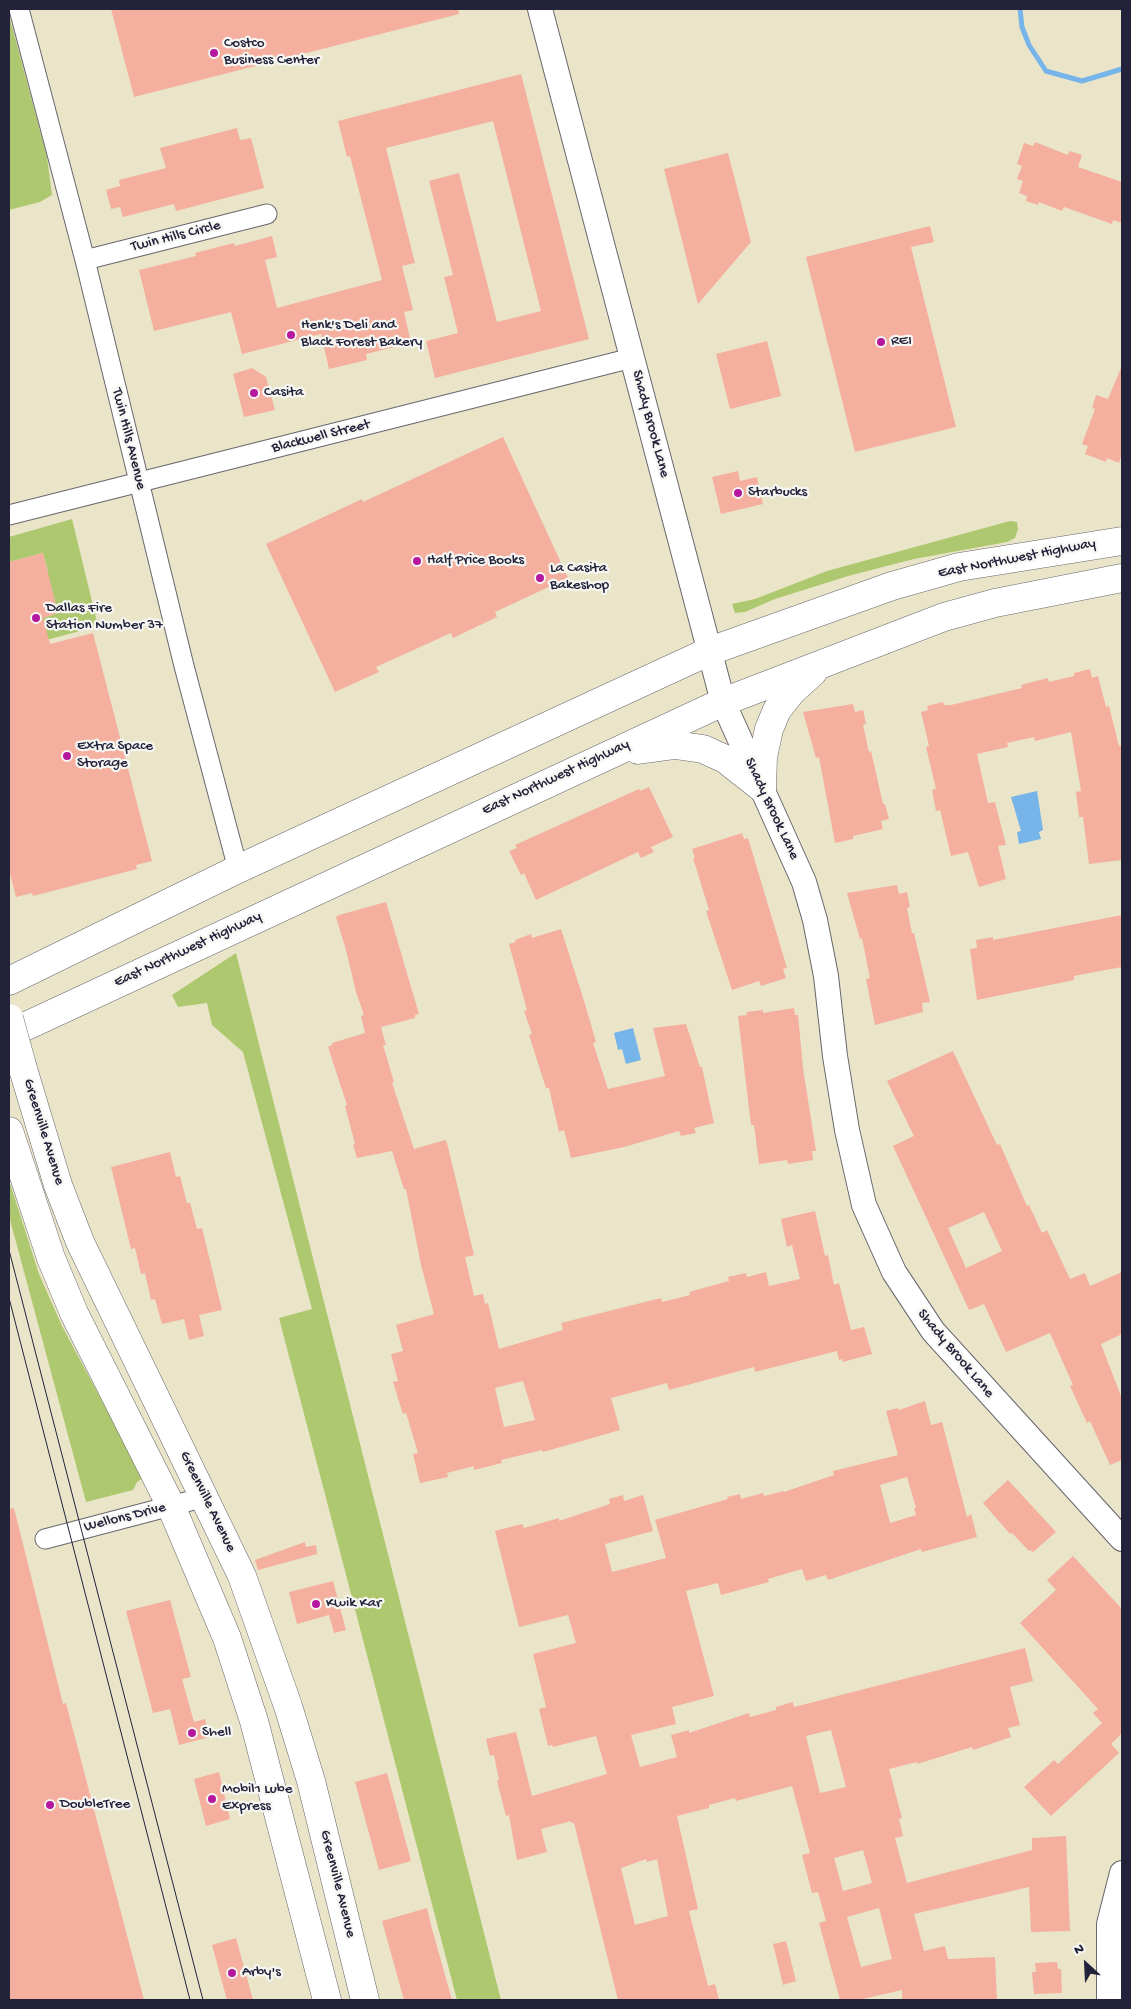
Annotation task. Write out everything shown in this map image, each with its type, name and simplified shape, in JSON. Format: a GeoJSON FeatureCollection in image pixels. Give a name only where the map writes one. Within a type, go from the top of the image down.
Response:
{"type":"FeatureCollection","features":[{"type":"Feature","properties":{"kind":"main road","name":"East Northwest Highway"},"geometry":{"type":"LineString","coordinates":[[9,981],[238,869],[710,651],[892,586],[959,567],[1122,541]]}},
{"type":"Feature","properties":{"kind":"main road"},"geometry":{"type":"LineString","coordinates":[[1034,554],[1042,593]]}},
{"type":"Feature","properties":{"kind":"main road","name":"East Northwest Highway"},"geometry":{"type":"LineString","coordinates":[[9,1034],[723,702],[944,617],[1042,593],[1122,578]]}},
{"type":"Feature","properties":{"kind":"main road"},"geometry":{"type":"LineString","coordinates":[[762,788],[763,757],[769,729],[777,710],[792,691],[823,662]]}},
{"type":"Feature","properties":{"kind":"main road"},"geometry":{"type":"LineString","coordinates":[[591,762],[630,751],[675,745],[703,749],[725,759],[762,788]]}},
{"type":"Feature","properties":{"kind":"main road","name":"Greenville Avenue"},"geometry":{"type":"LineString","coordinates":[[9,1018],[58,1185],[80,1242],[205,1497],[248,1591],[311,1781],[365,2000]]}},
{"type":"Feature","properties":{"kind":"main road"},"geometry":{"type":"LineString","coordinates":[[9,1131],[51,1258],[74,1313],[171,1506],[208,1589],[240,1674],[327,2000]]}},
{"type":"Feature","properties":{"kind":"main road"},"geometry":{"type":"LineString","coordinates":[[289,1855],[327,1844]]}},
{"type":"Feature","properties":{"kind":"street","name":"Twin Hills Avenue"},"geometry":{"type":"LineString","coordinates":[[19,9],[85,260],[139,483],[238,869]]}},
{"type":"Feature","properties":{"kind":"street","name":"Shady Brook Lane"},"geometry":{"type":"LineString","coordinates":[[540,9],[723,702],[804,882],[815,920],[826,976],[835,1056],[854,1166],[864,1206],[905,1292],[933,1331],[1122,1539]]}},
{"type":"Feature","properties":{"kind":"street","name":"Twin Hills Circle"},"geometry":{"type":"LineString","coordinates":[[85,260],[267,214]]}},
{"type":"Feature","properties":{"kind":"street","name":"Blackwell Street"},"geometry":{"type":"LineString","coordinates":[[9,515],[632,358]]}},
{"type":"Feature","properties":{"kind":"street","name":"Wellons Drive"},"geometry":{"type":"LineString","coordinates":[[45,1539],[205,1497]]}},
{"type":"Feature","properties":{"kind":"street"},"geometry":{"type":"LineString","coordinates":[[1109,2000],[1109,1924],[1122,1873]]}},
{"type":"Feature","properties":{"kind":"green space"},"geometry":{"type":"Polygon","coordinates":[[[9,15],[47,157],[52,195],[40,202],[9,210],[9,15]]]}},
{"type":"Feature","properties":{"kind":"green space"},"geometry":{"type":"Polygon","coordinates":[[[72,519],[98,626],[32,644],[43,618],[58,613],[45,574],[48,572],[43,553],[9,562],[9,537],[72,519]]]}},
{"type":"Feature","properties":{"kind":"green space"},"geometry":{"type":"Polygon","coordinates":[[[1010,521],[1017,522],[1018,529],[1015,538],[1007,542],[914,559],[848,576],[775,599],[745,612],[735,613],[732,604],[755,599],[827,571],[1010,521]]]}},
{"type":"Feature","properties":{"kind":"green space"},"geometry":{"type":"Polygon","coordinates":[[[236,953],[501,2000],[457,2000],[279,1318],[312,1309],[243,1052],[212,1025],[207,1003],[178,1007],[172,995],[236,953]]]}},
{"type":"Feature","properties":{"kind":"green space"},"geometry":{"type":"Polygon","coordinates":[[[9,1180],[39,1274],[62,1326],[143,1478],[137,1482],[133,1490],[86,1502],[9,1216],[9,1180]]]}},
{"type":"Feature","properties":{"kind":"water"},"geometry":{"type":"Polygon","coordinates":[[[1037,791],[1043,830],[1039,832],[1041,839],[1019,844],[1017,832],[1021,831],[1011,797],[1037,791]]]}},
{"type":"Feature","properties":{"kind":"water"},"geometry":{"type":"Polygon","coordinates":[[[633,1028],[641,1060],[626,1064],[622,1049],[618,1050],[614,1033],[633,1028]]]}},
{"type":"Feature","properties":{"kind":"building","name":"Costco Business Center"},"geometry":{"type":"Polygon","coordinates":[[[111,9],[458,9],[459,14],[134,97],[111,9]]]}},
{"type":"Feature","properties":{"kind":"building"},"geometry":{"type":"Polygon","coordinates":[[[521,74],[589,339],[435,378],[426,341],[458,333],[444,277],[453,275],[429,181],[459,173],[497,322],[541,311],[493,121],[386,148],[415,263],[402,266],[413,310],[404,312],[411,343],[366,354],[367,360],[329,369],[321,334],[242,354],[231,312],[154,331],[139,270],[196,256],[195,253],[234,243],[235,246],[272,236],[277,257],[265,260],[277,308],[382,280],[350,156],[347,157],[338,121],[521,74]]]}},
{"type":"Feature","properties":{"kind":"building"},"geometry":{"type":"Polygon","coordinates":[[[237,128],[240,140],[251,138],[264,188],[176,211],[174,204],[123,217],[120,207],[111,209],[106,190],[120,186],[119,180],[166,168],[160,148],[237,128]]]}},
{"type":"Feature","properties":{"kind":"building"},"geometry":{"type":"Polygon","coordinates":[[[1035,142],[1068,155],[1069,151],[1082,155],[1078,167],[1122,182],[1122,223],[1113,220],[1112,224],[1064,207],[1062,211],[1039,202],[1038,205],[1026,201],[1027,196],[1019,193],[1023,181],[1017,179],[1022,166],[1017,164],[1024,143],[1033,146],[1035,142]]]}},
{"type":"Feature","properties":{"kind":"building"},"geometry":{"type":"Polygon","coordinates":[[[728,153],[751,242],[698,304],[664,169],[728,153]]]}},
{"type":"Feature","properties":{"kind":"building","name":"REI"},"geometry":{"type":"Polygon","coordinates":[[[930,226],[934,242],[911,247],[956,427],[855,452],[806,257],[930,226]]]}},
{"type":"Feature","properties":{"kind":"building"},"geometry":{"type":"Polygon","coordinates":[[[767,341],[781,396],[730,409],[716,354],[767,341]]]}},
{"type":"Feature","properties":{"kind":"building","name":"Casita"},"geometry":{"type":"Polygon","coordinates":[[[252,368],[266,377],[275,410],[244,417],[233,374],[252,368]]]}},
{"type":"Feature","properties":{"kind":"building"},"geometry":{"type":"Polygon","coordinates":[[[1121,368],[1122,453],[1119,463],[1107,458],[1106,462],[1085,454],[1088,446],[1082,444],[1095,409],[1092,408],[1096,395],[1108,399],[1121,368]]]}},
{"type":"Feature","properties":{"kind":"building","name":"Half Price Books"},"geometry":{"type":"Polygon","coordinates":[[[503,437],[568,578],[495,612],[497,617],[453,638],[451,633],[376,667],[379,672],[335,692],[266,544],[362,499],[363,502],[503,437]]]}},
{"type":"Feature","properties":{"kind":"building","name":"Starbucks"},"geometry":{"type":"Polygon","coordinates":[[[738,471],[740,481],[757,477],[763,504],[721,514],[712,477],[738,471]]]}},
{"type":"Feature","properties":{"kind":"building","name":"Extra Space Storage"},"geometry":{"type":"Polygon","coordinates":[[[43,553],[58,613],[43,618],[50,644],[93,633],[152,861],[136,865],[137,869],[33,896],[32,893],[16,897],[9,870],[9,562],[43,553]]]}},
{"type":"Feature","properties":{"kind":"building"},"geometry":{"type":"Polygon","coordinates":[[[1090,669],[1092,678],[1098,676],[1106,707],[1109,706],[1119,746],[1122,745],[1122,860],[1089,864],[1083,817],[1079,817],[1076,792],[1081,791],[1071,732],[1035,741],[1034,737],[1007,743],[1008,747],[977,754],[988,803],[995,802],[1006,845],[998,846],[1006,879],[979,887],[968,852],[951,856],[940,810],[936,811],[932,790],[936,789],[926,747],[929,746],[921,712],[928,710],[927,706],[943,702],[944,705],[951,705],[1022,688],[1021,685],[1048,678],[1049,682],[1074,676],[1074,673],[1090,669]]]}},
{"type":"Feature","properties":{"kind":"building"},"geometry":{"type":"Polygon","coordinates":[[[853,704],[855,712],[863,710],[866,724],[863,725],[869,752],[871,751],[883,804],[885,804],[889,819],[881,821],[883,829],[853,836],[853,839],[835,843],[819,757],[816,758],[803,712],[853,704]]]}},
{"type":"Feature","properties":{"kind":"building"},"geometry":{"type":"Polygon","coordinates":[[[649,787],[673,837],[651,847],[654,852],[641,858],[638,852],[536,900],[524,873],[521,875],[509,851],[517,848],[515,845],[639,789],[640,791],[649,787]]]}},
{"type":"Feature","properties":{"kind":"building"},"geometry":{"type":"Polygon","coordinates":[[[742,833],[744,839],[748,838],[787,968],[783,969],[786,978],[761,986],[759,981],[732,990],[706,911],[709,910],[692,849],[742,833]]]}},
{"type":"Feature","properties":{"kind":"building"},"geometry":{"type":"Polygon","coordinates":[[[897,885],[899,894],[907,892],[910,907],[907,908],[912,933],[914,933],[930,1002],[922,1003],[923,1012],[875,1025],[866,979],[870,978],[862,938],[860,939],[847,893],[897,885]]]}},
{"type":"Feature","properties":{"kind":"building"},"geometry":{"type":"Polygon","coordinates":[[[386,902],[419,1014],[415,1015],[415,1018],[381,1027],[386,1045],[383,1045],[394,1082],[392,1083],[414,1149],[445,1140],[447,1143],[474,1255],[465,1257],[474,1296],[483,1294],[485,1304],[488,1303],[499,1349],[563,1330],[561,1323],[661,1298],[662,1302],[690,1295],[689,1292],[729,1281],[728,1277],[746,1273],[747,1277],[766,1272],[769,1286],[800,1279],[792,1245],[787,1247],[781,1219],[815,1211],[825,1256],[828,1255],[834,1285],[839,1283],[851,1330],[864,1327],[872,1354],[843,1362],[842,1359],[839,1360],[837,1351],[755,1372],[754,1367],[669,1390],[667,1383],[611,1398],[620,1430],[543,1452],[542,1450],[501,1460],[502,1463],[474,1470],[474,1466],[447,1473],[448,1477],[420,1483],[413,1454],[418,1453],[406,1413],[403,1414],[393,1382],[398,1381],[391,1354],[403,1351],[396,1325],[434,1314],[421,1265],[406,1189],[404,1189],[392,1151],[357,1158],[345,1106],[347,1105],[328,1047],[332,1043],[365,1033],[361,1016],[364,1015],[336,917],[386,902]],[[523,1381],[495,1388],[504,1427],[535,1420],[523,1381]]]}},
{"type":"Feature","properties":{"kind":"building"},"geometry":{"type":"Polygon","coordinates":[[[1122,915],[1122,967],[1074,976],[1074,980],[977,1000],[970,949],[977,948],[976,940],[993,937],[993,940],[1122,915]]]}},
{"type":"Feature","properties":{"kind":"building"},"geometry":{"type":"Polygon","coordinates":[[[561,929],[585,1004],[596,1042],[593,1043],[608,1089],[665,1076],[653,1028],[686,1024],[700,1067],[702,1067],[714,1123],[694,1128],[696,1133],[681,1136],[679,1131],[624,1147],[571,1158],[564,1130],[559,1132],[549,1088],[546,1088],[529,1035],[532,1034],[524,1011],[527,1010],[509,944],[531,934],[532,938],[561,929]]]}},
{"type":"Feature","properties":{"kind":"building"},"geometry":{"type":"Polygon","coordinates":[[[794,1008],[795,1015],[798,1015],[803,1068],[816,1151],[812,1151],[813,1160],[788,1164],[787,1160],[759,1164],[754,1125],[751,1125],[738,1016],[747,1015],[746,1012],[763,1010],[763,1013],[794,1008]]]}},
{"type":"Feature","properties":{"kind":"building"},"geometry":{"type":"Polygon","coordinates":[[[953,1051],[997,1145],[1000,1144],[1027,1206],[1029,1205],[1042,1233],[1047,1230],[1070,1279],[1085,1273],[1090,1286],[1122,1272],[1122,1334],[1101,1344],[1122,1399],[1122,1460],[1110,1465],[1090,1421],[1087,1423],[1070,1386],[1073,1385],[1050,1333],[1006,1352],[984,1304],[969,1310],[893,1146],[914,1136],[887,1081],[953,1051]],[[984,1212],[948,1228],[966,1268],[1002,1251],[984,1212]]]}},
{"type":"Feature","properties":{"kind":"building"},"geometry":{"type":"Polygon","coordinates":[[[170,1152],[176,1177],[180,1176],[187,1203],[190,1203],[197,1229],[202,1228],[222,1310],[199,1315],[204,1336],[189,1340],[184,1319],[162,1324],[155,1299],[151,1300],[145,1273],[141,1274],[135,1248],[131,1249],[111,1167],[170,1152]]]}},
{"type":"Feature","properties":{"kind":"building"},"geometry":{"type":"Polygon","coordinates":[[[925,1401],[931,1425],[942,1422],[967,1517],[971,1514],[977,1537],[922,1552],[921,1549],[828,1580],[826,1575],[806,1581],[802,1569],[768,1579],[769,1582],[721,1595],[718,1583],[686,1591],[714,1696],[672,1707],[676,1724],[631,1735],[640,1767],[677,1757],[671,1735],[689,1730],[689,1733],[749,1713],[750,1717],[776,1710],[776,1707],[793,1702],[794,1707],[1025,1648],[1033,1681],[1010,1687],[1020,1725],[1008,1728],[1011,1737],[973,1750],[972,1747],[917,1764],[917,1762],[889,1769],[902,1818],[899,1819],[903,1836],[895,1838],[907,1883],[1032,1850],[1032,1838],[1066,1836],[1070,1931],[1031,1932],[1029,1887],[914,1914],[924,1951],[945,1946],[948,1959],[995,1957],[997,2000],[902,2000],[902,1990],[858,2000],[840,2000],[819,1923],[826,1921],[818,1892],[812,1893],[802,1855],[810,1853],[792,1786],[736,1801],[735,1798],[709,1805],[709,1808],[677,1816],[698,1909],[689,1911],[708,1986],[715,1984],[719,2000],[618,2000],[574,1823],[571,1823],[571,1821],[541,1829],[547,1852],[517,1860],[509,1815],[506,1816],[497,1781],[499,1780],[494,1755],[490,1756],[486,1739],[516,1732],[532,1796],[607,1774],[596,1736],[553,1747],[552,1745],[548,1746],[539,1709],[546,1707],[533,1654],[576,1643],[568,1615],[519,1627],[495,1531],[522,1524],[524,1528],[559,1518],[559,1521],[610,1504],[609,1499],[623,1495],[624,1501],[643,1495],[653,1531],[605,1544],[612,1572],[666,1558],[655,1520],[740,1494],[741,1499],[763,1493],[764,1496],[784,1492],[834,1475],[833,1471],[898,1455],[886,1411],[898,1408],[899,1410],[925,1401]],[[907,1477],[880,1485],[890,1523],[916,1515],[914,1508],[916,1508],[907,1477]],[[831,1730],[806,1736],[820,1793],[846,1787],[831,1730]],[[863,1850],[834,1858],[843,1891],[872,1883],[863,1850]],[[646,1859],[621,1868],[635,1925],[668,1916],[657,1859],[647,1862],[646,1859]],[[879,1908],[847,1917],[861,1967],[892,1959],[879,1908]]]}},
{"type":"Feature","properties":{"kind":"building"},"geometry":{"type":"Polygon","coordinates":[[[1008,1480],[1056,1532],[1033,1552],[1029,1551],[1012,1533],[1010,1534],[983,1503],[1008,1480]]]}},
{"type":"Feature","properties":{"kind":"building"},"geometry":{"type":"Polygon","coordinates":[[[14,1508],[63,1704],[66,1703],[144,2000],[9,2000],[9,1509],[14,1508]]]}},
{"type":"Feature","properties":{"kind":"building"},"geometry":{"type":"Polygon","coordinates":[[[305,1542],[306,1547],[316,1545],[317,1554],[258,1570],[255,1560],[305,1542]]]}},
{"type":"Feature","properties":{"kind":"building"},"geometry":{"type":"Polygon","coordinates":[[[1073,1556],[1122,1609],[1122,1733],[1111,1744],[1119,1753],[1051,1816],[1024,1787],[1054,1760],[1058,1764],[1102,1723],[1093,1713],[1098,1709],[1020,1623],[1056,1590],[1047,1580],[1073,1556]]]}},
{"type":"Feature","properties":{"kind":"building","name":"Kwik Kar"},"geometry":{"type":"Polygon","coordinates":[[[333,1581],[346,1630],[334,1633],[329,1615],[297,1624],[289,1592],[333,1581]]]}},
{"type":"Feature","properties":{"kind":"building"},"geometry":{"type":"Polygon","coordinates":[[[170,1600],[191,1677],[182,1679],[194,1722],[205,1719],[210,1737],[179,1745],[170,1709],[153,1713],[126,1611],[170,1600]]]}},
{"type":"Feature","properties":{"kind":"building","name":"Mobil1 Lube Express"},"geometry":{"type":"Polygon","coordinates":[[[219,1772],[230,1819],[206,1826],[194,1779],[219,1772]]]}},
{"type":"Feature","properties":{"kind":"building"},"geometry":{"type":"Polygon","coordinates":[[[387,1773],[411,1861],[379,1870],[355,1782],[387,1773]]]}},
{"type":"Feature","properties":{"kind":"building"},"geometry":{"type":"Polygon","coordinates":[[[427,1908],[452,2000],[404,2000],[382,1921],[427,1908]]]}},
{"type":"Feature","properties":{"kind":"building","name":"Arby's"},"geometry":{"type":"Polygon","coordinates":[[[236,1938],[253,2000],[227,2000],[212,1945],[236,1938]]]}},
{"type":"Feature","properties":{"kind":"building"},"geometry":{"type":"Polygon","coordinates":[[[786,1941],[796,1981],[783,1985],[773,1944],[786,1941]]]}},
{"type":"Feature","properties":{"kind":"building"},"geometry":{"type":"Polygon","coordinates":[[[1057,1962],[1058,1969],[1061,1969],[1062,1993],[1034,1994],[1032,1972],[1036,1972],[1035,1963],[1057,1962]]]}},
{"type":"Feature","properties":{"kind":"waterway"},"geometry":{"type":"LineString","coordinates":[[1020,9],[1022,27],[1029,45],[1046,71],[1082,81],[1122,69]]}},
{"type":"Feature","properties":{"kind":"tram line"},"geometry":{"type":"LineString","coordinates":[[9,1250],[203,2000]]}},
{"type":"Feature","properties":{"kind":"tram line"},"geometry":{"type":"LineString","coordinates":[[9,1298],[190,2000]]}},
{"type":"Feature","properties":{"kind":"place","name":"Costco Business Center"},"geometry":{"type":"Point","coordinates":[214,53]}},
{"type":"Feature","properties":{"kind":"place","name":"Henk's Deli and Black Forest Bakery"},"geometry":{"type":"Point","coordinates":[291,335]}},
{"type":"Feature","properties":{"kind":"place","name":"REI"},"geometry":{"type":"Point","coordinates":[881,342]}},
{"type":"Feature","properties":{"kind":"place","name":"Casita"},"geometry":{"type":"Point","coordinates":[254,393]}},
{"type":"Feature","properties":{"kind":"place","name":"Starbucks"},"geometry":{"type":"Point","coordinates":[738,493]}},
{"type":"Feature","properties":{"kind":"place","name":"Half Price Books"},"geometry":{"type":"Point","coordinates":[417,561]}},
{"type":"Feature","properties":{"kind":"place","name":"La Casita Bakeshop"},"geometry":{"type":"Point","coordinates":[540,578]}},
{"type":"Feature","properties":{"kind":"place","name":"Dallas Fire Station Number 37"},"geometry":{"type":"Point","coordinates":[36,618]}},
{"type":"Feature","properties":{"kind":"place","name":"Extra Space Storage"},"geometry":{"type":"Point","coordinates":[67,756]}},
{"type":"Feature","properties":{"kind":"place","name":"Kwik Kar"},"geometry":{"type":"Point","coordinates":[316,1604]}},
{"type":"Feature","properties":{"kind":"place","name":"Shell"},"geometry":{"type":"Point","coordinates":[192,1733]}},
{"type":"Feature","properties":{"kind":"place","name":"Mobil1 Lube Express"},"geometry":{"type":"Point","coordinates":[212,1799]}},
{"type":"Feature","properties":{"kind":"place","name":"DoubleTree"},"geometry":{"type":"Point","coordinates":[50,1805]}},
{"type":"Feature","properties":{"kind":"place","name":"Arby's"},"geometry":{"type":"Point","coordinates":[232,1973]}}]}
